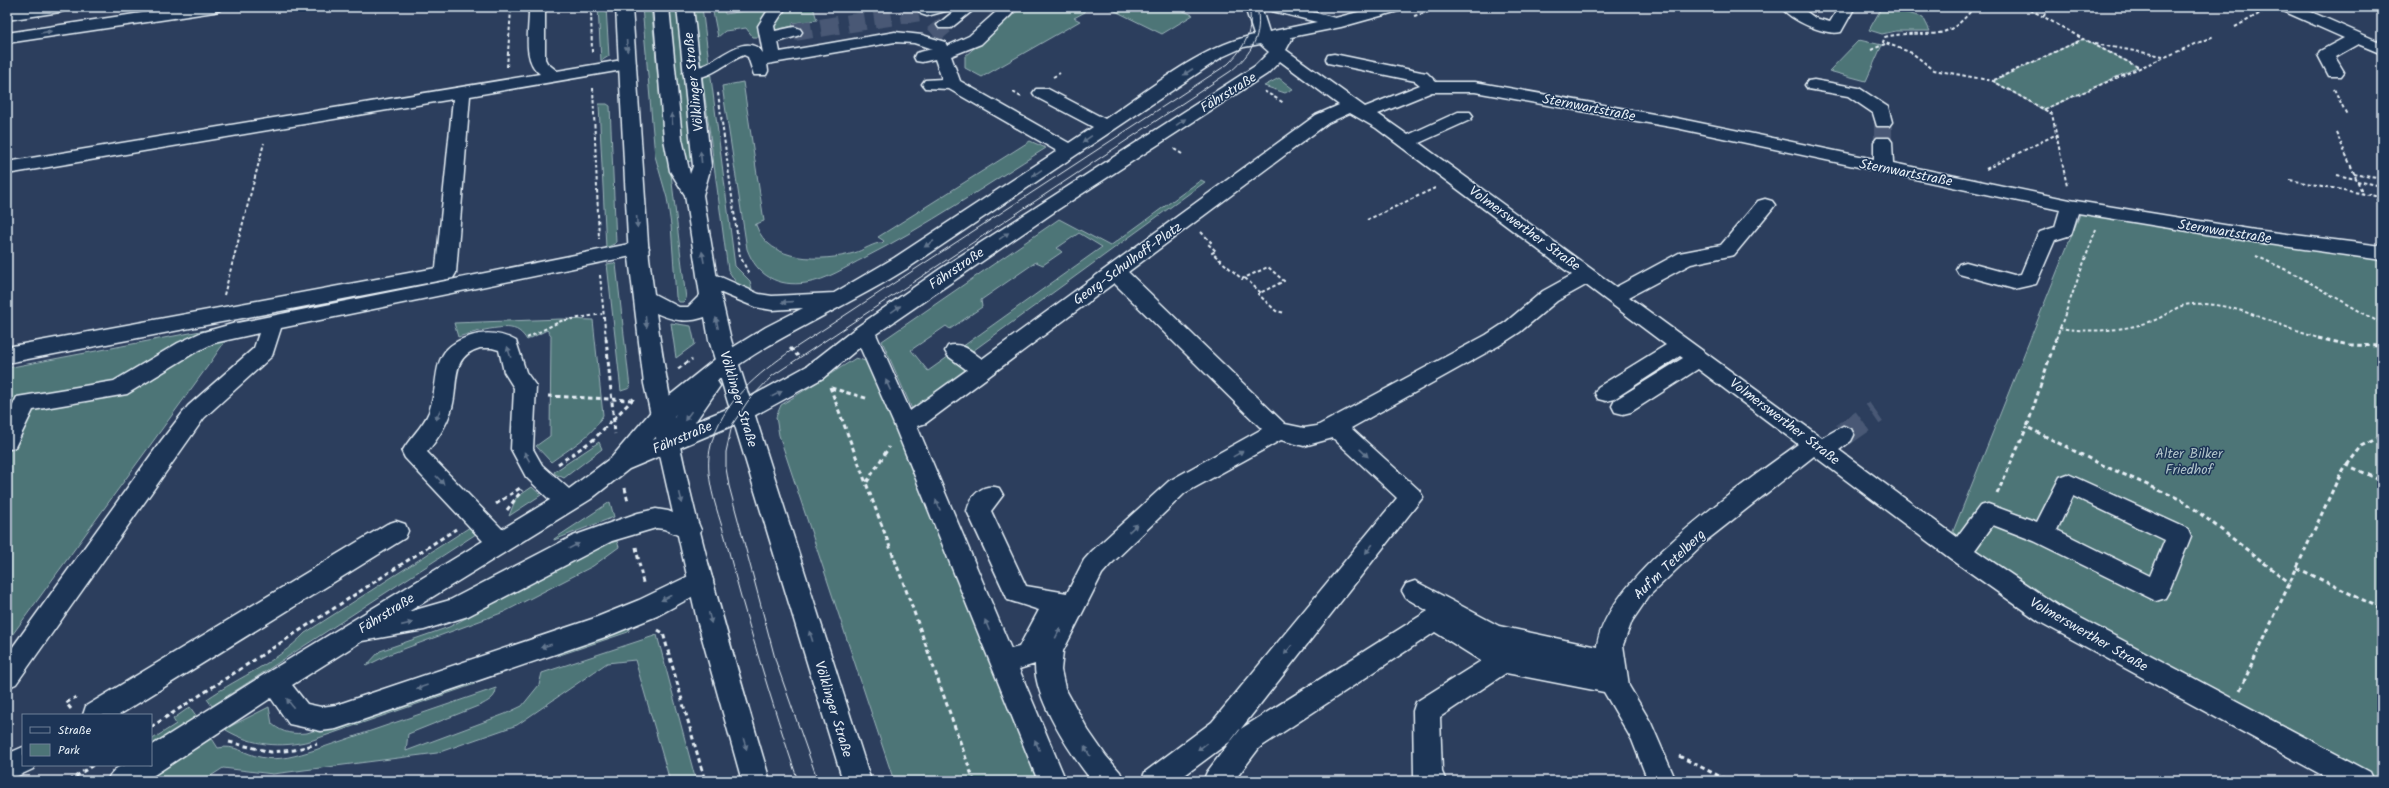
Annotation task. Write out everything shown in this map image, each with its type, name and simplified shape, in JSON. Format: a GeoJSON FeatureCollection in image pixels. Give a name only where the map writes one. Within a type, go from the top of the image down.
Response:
{"type":"FeatureCollection","features":[{"type":"Feature","properties":{"kind":"street"},"geometry":{"type":"LineString","coordinates":[[7,15],[60,7]]}},
{"type":"Feature","properties":{"kind":"street"},"geometry":{"type":"LineString","coordinates":[[7,38],[214,7]]}},
{"type":"Feature","properties":{"kind":"street"},"geometry":{"type":"LineString","coordinates":[[531,7],[537,9],[536,59],[539,65],[555,77]]}},
{"type":"Feature","properties":{"kind":"street"},"geometry":{"type":"LineString","coordinates":[[624,7],[639,248],[655,384],[724,674],[756,781]]}},
{"type":"Feature","properties":{"kind":"street"},"geometry":{"type":"LineString","coordinates":[[661,7],[673,139],[679,171],[694,195]]}},
{"type":"Feature","properties":{"kind":"street","name":"Völklinger Straße"},"geometry":{"type":"LineString","coordinates":[[685,7],[702,166],[694,195],[709,287],[727,361],[742,412],[857,781]]}},
{"type":"Feature","properties":{"kind":"street"},"geometry":{"type":"LineString","coordinates":[[927,11],[943,7]]}},
{"type":"Feature","properties":{"kind":"street"},"geometry":{"type":"LineString","coordinates":[[931,39],[969,7]]}},
{"type":"Feature","properties":{"kind":"street"},"geometry":{"type":"LineString","coordinates":[[946,52],[992,13],[989,7]]}},
{"type":"Feature","properties":{"kind":"street"},"geometry":{"type":"LineString","coordinates":[[946,52],[975,40],[1005,12],[1004,7]]}},
{"type":"Feature","properties":{"kind":"street"},"geometry":{"type":"LineString","coordinates":[[1253,7],[1257,24],[1276,40],[1396,7]]}},
{"type":"Feature","properties":{"kind":"street"},"geometry":{"type":"LineString","coordinates":[[1274,7],[1317,19],[1341,22]]}},
{"type":"Feature","properties":{"kind":"street"},"geometry":{"type":"LineString","coordinates":[[1789,7],[1809,21],[1835,29],[1847,7]]}},
{"type":"Feature","properties":{"kind":"street"},"geometry":{"type":"LineString","coordinates":[[2287,7],[2382,49]]}},
{"type":"Feature","properties":{"kind":"street"},"geometry":{"type":"LineString","coordinates":[[763,63],[769,40],[766,26],[777,9]]}},
{"type":"Feature","properties":{"kind":"street"},"geometry":{"type":"LineString","coordinates":[[769,40],[780,35],[794,32]]}},
{"type":"Feature","properties":{"kind":"street"},"geometry":{"type":"LineString","coordinates":[[763,63],[906,36],[931,39],[946,52],[952,84]]}},
{"type":"Feature","properties":{"kind":"street"},"geometry":{"type":"LineString","coordinates":[[2334,78],[2326,55],[2357,38]]}},
{"type":"Feature","properties":{"kind":"street","name":"Fährstraße"},"geometry":{"type":"LineString","coordinates":[[152,760],[274,682],[589,488],[620,463],[662,414],[727,361],[780,329],[840,298],[901,263],[1221,51],[1239,43],[1276,40],[1272,62],[1262,71],[1248,77],[1107,171],[1050,206],[864,332],[815,372],[742,412],[620,463]]}},
{"type":"Feature","properties":{"kind":"street","name":"Volmerswerther Straße"},"geometry":{"type":"LineString","coordinates":[[1276,40],[1357,110],[1382,124],[1407,142],[1616,295],[1960,552],[2049,614],[2360,781]]}},
{"type":"Feature","properties":{"kind":"street"},"geometry":{"type":"LineString","coordinates":[[1221,51],[1240,48],[1253,53],[1256,57],[1257,64],[1248,77]]}},
{"type":"Feature","properties":{"kind":"street"},"geometry":{"type":"LineString","coordinates":[[692,73],[714,66],[733,53],[742,51],[751,51],[756,54],[763,63]]}},
{"type":"Feature","properties":{"kind":"street"},"geometry":{"type":"LineString","coordinates":[[1334,59],[1421,78],[1432,87]]}},
{"type":"Feature","properties":{"kind":"street"},"geometry":{"type":"LineString","coordinates":[[7,168],[628,64]]}},
{"type":"Feature","properties":{"kind":"street"},"geometry":{"type":"LineString","coordinates":[[930,84],[952,84],[1070,151]]}},
{"type":"Feature","properties":{"kind":"street"},"geometry":{"type":"LineString","coordinates":[[1814,85],[1858,94],[1882,111],[1883,122]]}},
{"type":"Feature","properties":{"kind":"street","name":"Sternwartstraße"},"geometry":{"type":"LineString","coordinates":[[1357,110],[1432,87],[1462,86],[1495,90],[1676,123],[2070,206],[2255,236],[2382,253]]}},
{"type":"Feature","properties":{"kind":"street"},"geometry":{"type":"LineString","coordinates":[[7,356],[446,272],[462,92]]}},
{"type":"Feature","properties":{"kind":"street"},"geometry":{"type":"LineString","coordinates":[[1042,93],[1106,126]]}},
{"type":"Feature","properties":{"kind":"street","name":"Georg-Schulhoff-Platz"},"geometry":{"type":"LineString","coordinates":[[902,417],[918,417],[1322,119],[1357,110]]}},
{"type":"Feature","properties":{"kind":"street"},"geometry":{"type":"LineString","coordinates":[[1407,142],[1464,116]]}},
{"type":"Feature","properties":{"kind":"street"},"geometry":{"type":"LineString","coordinates":[[1883,142],[1884,168]]}},
{"type":"Feature","properties":{"kind":"street"},"geometry":{"type":"LineString","coordinates":[[1616,295],[1686,258],[1727,250],[1765,206]]}},
{"type":"Feature","properties":{"kind":"street"},"geometry":{"type":"LineString","coordinates":[[1966,269],[2014,282],[2029,279],[2047,236],[2064,231],[2070,206]]}},
{"type":"Feature","properties":{"kind":"street"},"geometry":{"type":"LineString","coordinates":[[7,441],[25,403],[119,388],[207,338],[272,322],[639,248]]}},
{"type":"Feature","properties":{"kind":"street"},"geometry":{"type":"LineString","coordinates":[[1114,271],[1278,431],[1304,437],[1336,427],[1493,340],[1513,327],[1550,296],[1588,275]]}},
{"type":"Feature","properties":{"kind":"street"},"geometry":{"type":"LineString","coordinates":[[644,298],[684,316],[696,314],[702,309],[709,287],[767,302],[840,298]]}},
{"type":"Feature","properties":{"kind":"street"},"geometry":{"type":"LineString","coordinates":[[7,676],[169,447],[192,418],[264,351],[272,322]]}},
{"type":"Feature","properties":{"kind":"street"},"geometry":{"type":"LineString","coordinates":[[864,332],[902,417],[1052,781]]}},
{"type":"Feature","properties":{"kind":"street"},"geometry":{"type":"LineString","coordinates":[[500,543],[413,452],[430,433],[441,409],[451,356],[460,347],[469,343],[488,340],[498,340],[508,346],[515,374],[518,380],[525,386],[522,449],[534,479],[567,502]]}},
{"type":"Feature","properties":{"kind":"street"},"geometry":{"type":"LineString","coordinates":[[1606,393],[1682,345]]}},
{"type":"Feature","properties":{"kind":"street"},"geometry":{"type":"LineString","coordinates":[[956,351],[982,370]]}},
{"type":"Feature","properties":{"kind":"street"},"geometry":{"type":"LineString","coordinates":[[1623,406],[1700,358]]}},
{"type":"Feature","properties":{"kind":"street"},"geometry":{"type":"LineString","coordinates":[[668,443],[727,361]]}},
{"type":"Feature","properties":{"kind":"street"},"geometry":{"type":"LineString","coordinates":[[1155,781],[1222,730],[1411,497],[1336,427]]}},
{"type":"Feature","properties":{"kind":"street"},"geometry":{"type":"LineString","coordinates":[[1003,663],[1028,655],[1093,567],[1177,487],[1278,431]]}},
{"type":"Feature","properties":{"kind":"street","name":"Auf'm Tetelberg"},"geometry":{"type":"LineString","coordinates":[[1662,781],[1639,726],[1621,700],[1613,671],[1610,642],[1619,617],[1636,592],[1729,508],[1819,447],[1844,435]]}},
{"type":"Feature","properties":{"kind":"street"},"geometry":{"type":"LineString","coordinates":[[1960,552],[1988,513],[2043,534],[2156,591],[2179,536],[2068,483],[2043,534]]}},
{"type":"Feature","properties":{"kind":"street"},"geometry":{"type":"LineString","coordinates":[[991,495],[981,503],[979,511],[1011,584],[1017,593],[1025,597],[1065,603]]}},
{"type":"Feature","properties":{"kind":"street"},"geometry":{"type":"LineString","coordinates":[[355,632],[406,624],[458,609],[495,591],[540,564],[608,531],[649,520],[660,519],[689,530]]}},
{"type":"Feature","properties":{"kind":"street"},"geometry":{"type":"LineString","coordinates":[[98,714],[396,531]]}},
{"type":"Feature","properties":{"kind":"street"},"geometry":{"type":"LineString","coordinates":[[274,682],[299,716],[321,719],[336,717],[606,625],[648,608],[701,580]]}},
{"type":"Feature","properties":{"kind":"street"},"geometry":{"type":"LineString","coordinates":[[1415,591],[1494,636],[1613,671]]}},
{"type":"Feature","properties":{"kind":"street"},"geometry":{"type":"LineString","coordinates":[[1065,603],[1047,660],[1048,674],[1052,689],[1095,766],[1110,781]]}},
{"type":"Feature","properties":{"kind":"street"},"geometry":{"type":"LineString","coordinates":[[1218,781],[1249,739],[1435,620],[1503,661],[1613,671]]}},
{"type":"Feature","properties":{"kind":"street"},"geometry":{"type":"LineString","coordinates":[[1432,781],[1428,776],[1426,711],[1503,661]]}},
{"type":"Feature","properties":{"kind":"street"},"geometry":{"type":"LineString","coordinates":[[7,769],[22,761]]}},
{"type":"Feature","properties":{"kind":"street"},"geometry":{"type":"LineString","coordinates":[[120,781],[143,766]]}},
{"type":"Feature","properties":{"kind":"path"},"geometry":{"type":"LineString","coordinates":[[505,85],[511,7]]}},
{"type":"Feature","properties":{"kind":"path"},"geometry":{"type":"LineString","coordinates":[[591,7],[602,314],[615,437]]}},
{"type":"Feature","properties":{"kind":"path"},"geometry":{"type":"LineString","coordinates":[[1886,44],[1883,40],[1892,35],[1945,34],[1955,30],[1967,19],[1974,7]]}},
{"type":"Feature","properties":{"kind":"path"},"geometry":{"type":"LineString","coordinates":[[2025,7],[2138,68]]}},
{"type":"Feature","properties":{"kind":"path"},"geometry":{"type":"LineString","coordinates":[[2044,18],[2046,7]]}},
{"type":"Feature","properties":{"kind":"path"},"geometry":{"type":"LineString","coordinates":[[2235,27],[2273,7]]}},
{"type":"Feature","properties":{"kind":"path"},"geometry":{"type":"LineString","coordinates":[[2044,110],[2163,56],[2214,36]]}},
{"type":"Feature","properties":{"kind":"path"},"geometry":{"type":"LineString","coordinates":[[1993,81],[2083,39]]}},
{"type":"Feature","properties":{"kind":"path"},"geometry":{"type":"LineString","coordinates":[[1871,50],[1886,44],[1912,54],[1934,70],[1993,81],[2052,114],[2070,206]]}},
{"type":"Feature","properties":{"kind":"path"},"geometry":{"type":"LineString","coordinates":[[2092,44],[2163,56]]}},
{"type":"Feature","properties":{"kind":"path","name":"Völklinger Straße"},"geometry":{"type":"LineString","coordinates":[[714,66],[740,256],[742,265],[751,276]]}},
{"type":"Feature","properties":{"kind":"path"},"geometry":{"type":"LineString","coordinates":[[2334,78],[2347,115]]}},
{"type":"Feature","properties":{"kind":"path"},"geometry":{"type":"LineString","coordinates":[[1263,90],[1284,103]]}},
{"type":"Feature","properties":{"kind":"path"},"geometry":{"type":"LineString","coordinates":[[219,316],[269,125]]}},
{"type":"Feature","properties":{"kind":"path"},"geometry":{"type":"LineString","coordinates":[[2336,132],[2362,194]]}},
{"type":"Feature","properties":{"kind":"path"},"geometry":{"type":"LineString","coordinates":[[1978,187],[1979,173],[2056,135]]}},
{"type":"Feature","properties":{"kind":"path"},"geometry":{"type":"LineString","coordinates":[[2354,174],[2382,178]]}},
{"type":"Feature","properties":{"kind":"path"},"geometry":{"type":"LineString","coordinates":[[2336,175],[2382,186]]}},
{"type":"Feature","properties":{"kind":"path"},"geometry":{"type":"LineString","coordinates":[[1367,220],[1456,178]]}},
{"type":"Feature","properties":{"kind":"path"},"geometry":{"type":"LineString","coordinates":[[2290,180],[2375,196],[2379,204]]}},
{"type":"Feature","properties":{"kind":"path"},"geometry":{"type":"LineString","coordinates":[[1988,513],[2027,427],[2059,328],[2103,211]]}},
{"type":"Feature","properties":{"kind":"path"},"geometry":{"type":"LineString","coordinates":[[1205,236],[1211,242],[1208,244],[1216,251],[1212,253],[1242,280],[1268,267],[1284,281],[1258,294],[1276,312],[1285,313]]}},
{"type":"Feature","properties":{"kind":"path"},"geometry":{"type":"LineString","coordinates":[[2250,254],[2293,273],[2382,324]]}},
{"type":"Feature","properties":{"kind":"path"},"geometry":{"type":"LineString","coordinates":[[1245,278],[1261,293]]}},
{"type":"Feature","properties":{"kind":"path"},"geometry":{"type":"LineString","coordinates":[[2059,328],[2076,331],[2134,326],[2154,321],[2189,304],[2224,306],[2339,342],[2370,347],[2382,346]]}},
{"type":"Feature","properties":{"kind":"path"},"geometry":{"type":"LineString","coordinates":[[523,340],[561,321],[602,314]]}},
{"type":"Feature","properties":{"kind":"path"},"geometry":{"type":"LineString","coordinates":[[789,347],[802,360]]}},
{"type":"Feature","properties":{"kind":"path"},"geometry":{"type":"LineString","coordinates":[[678,369],[694,358]]}},
{"type":"Feature","properties":{"kind":"path"},"geometry":{"type":"LineString","coordinates":[[826,384],[831,388],[886,404],[902,417],[899,431],[867,482]]}},
{"type":"Feature","properties":{"kind":"path"},"geometry":{"type":"LineString","coordinates":[[831,388],[867,482],[974,781]]}},
{"type":"Feature","properties":{"kind":"path"},"geometry":{"type":"LineString","coordinates":[[505,517],[511,502],[534,479],[587,445],[631,400],[551,395],[524,409]]}},
{"type":"Feature","properties":{"kind":"path"},"geometry":{"type":"LineString","coordinates":[[2027,427],[2100,464],[2184,501],[2290,583]]}},
{"type":"Feature","properties":{"kind":"path"},"geometry":{"type":"LineString","coordinates":[[2230,712],[2337,480],[2362,446],[2382,436]]}},
{"type":"Feature","properties":{"kind":"path"},"geometry":{"type":"LineString","coordinates":[[2347,465],[2382,481]]}},
{"type":"Feature","properties":{"kind":"path"},"geometry":{"type":"LineString","coordinates":[[152,726],[445,537]]}},
{"type":"Feature","properties":{"kind":"path"},"geometry":{"type":"LineString","coordinates":[[636,545],[644,587]]}},
{"type":"Feature","properties":{"kind":"path"},"geometry":{"type":"LineString","coordinates":[[2297,568],[2382,609]]}},
{"type":"Feature","properties":{"kind":"path"},"geometry":{"type":"LineString","coordinates":[[654,629],[663,633],[705,781]]}},
{"type":"Feature","properties":{"kind":"path"},"geometry":{"type":"LineString","coordinates":[[73,714],[66,703],[76,697]]}},
{"type":"Feature","properties":{"kind":"path"},"geometry":{"type":"LineString","coordinates":[[1683,759],[1729,781]]}},
{"type":"Feature","properties":{"kind":"path"},"geometry":{"type":"LineString","coordinates":[[69,781],[92,766]]}},
{"type":"Feature","properties":{"kind":"green space"},"geometry":{"type":"Polygon","coordinates":[[[598,7],[606,7],[609,56],[601,61],[598,7]]]}},
{"type":"Feature","properties":{"kind":"green space"},"geometry":{"type":"Polygon","coordinates":[[[642,7],[651,7],[664,143],[671,174],[686,299],[683,302],[679,302],[676,297],[671,225],[667,198],[655,156],[642,7]]]}},
{"type":"Feature","properties":{"kind":"green space"},"geometry":{"type":"Polygon","coordinates":[[[667,7],[677,7],[692,157],[691,161],[687,162],[684,160],[667,7]]]}},
{"type":"Feature","properties":{"kind":"green space"},"geometry":{"type":"Polygon","coordinates":[[[693,7],[702,7],[735,266],[750,281],[753,293],[737,284],[728,270],[693,7]]]}},
{"type":"Feature","properties":{"kind":"green space"},"geometry":{"type":"Polygon","coordinates":[[[712,7],[724,7],[725,14],[770,7],[763,34],[759,37],[753,37],[746,28],[725,31],[718,37],[712,7]]]}},
{"type":"Feature","properties":{"kind":"green space"},"geometry":{"type":"Polygon","coordinates":[[[787,7],[813,7],[817,20],[793,23],[793,26],[771,31],[779,11],[787,10],[787,7]]]}},
{"type":"Feature","properties":{"kind":"green space"},"geometry":{"type":"Polygon","coordinates":[[[1022,7],[1073,7],[1085,12],[1074,18],[1080,21],[982,77],[965,68],[965,56],[1022,7]]]}},
{"type":"Feature","properties":{"kind":"green space"},"geometry":{"type":"Polygon","coordinates":[[[1107,7],[1174,7],[1193,15],[1162,34],[1107,7]]]}},
{"type":"Feature","properties":{"kind":"green space"},"geometry":{"type":"Polygon","coordinates":[[[1882,7],[1923,17],[1930,31],[1896,31],[1882,34],[1869,30],[1882,7]]]}},
{"type":"Feature","properties":{"kind":"green space"},"geometry":{"type":"Polygon","coordinates":[[[2083,39],[2138,67],[2044,110],[1993,81],[2083,39]]]}},
{"type":"Feature","properties":{"kind":"green space"},"geometry":{"type":"Polygon","coordinates":[[[1859,40],[1882,45],[1866,81],[1829,71],[1859,40]]]}},
{"type":"Feature","properties":{"kind":"green space"},"geometry":{"type":"Polygon","coordinates":[[[1279,78],[1293,89],[1285,93],[1264,86],[1279,78]]]}},
{"type":"Feature","properties":{"kind":"green space"},"geometry":{"type":"Polygon","coordinates":[[[743,82],[764,221],[754,225],[756,225],[763,237],[772,247],[784,253],[798,257],[827,258],[841,256],[882,243],[884,241],[878,237],[1030,141],[1046,148],[933,219],[887,246],[843,269],[829,276],[806,283],[786,283],[770,278],[763,273],[756,266],[747,249],[722,86],[743,82]]]}},
{"type":"Feature","properties":{"kind":"green space"},"geometry":{"type":"Polygon","coordinates":[[[599,104],[607,104],[610,106],[616,243],[606,248],[599,104]]]}},
{"type":"Feature","properties":{"kind":"green space"},"geometry":{"type":"Polygon","coordinates":[[[1201,180],[1205,182],[970,353],[962,347],[1102,247],[1079,233],[1057,248],[1062,252],[1043,265],[1036,262],[981,300],[982,307],[950,329],[946,326],[911,350],[928,371],[952,354],[972,369],[923,406],[912,409],[882,341],[1059,219],[1110,246],[1201,180]]]}},
{"type":"Feature","properties":{"kind":"green space","name":"Alter Bilker Friedhof"},"geometry":{"type":"Polygon","coordinates":[[[2081,212],[2382,257],[2382,781],[2378,781],[2050,607],[1950,539],[2081,212]]]}},
{"type":"Feature","properties":{"kind":"green space"},"geometry":{"type":"Polygon","coordinates":[[[607,264],[616,264],[630,388],[621,391],[607,264]]]}},
{"type":"Feature","properties":{"kind":"green space"},"geometry":{"type":"Polygon","coordinates":[[[561,319],[593,320],[603,415],[599,422],[587,435],[573,447],[551,462],[536,446],[550,436],[551,335],[547,330],[527,340],[519,331],[514,329],[498,328],[458,337],[454,323],[561,319]]]}},
{"type":"Feature","properties":{"kind":"green space"},"geometry":{"type":"Polygon","coordinates":[[[671,323],[691,326],[695,344],[676,358],[671,323]]]}},
{"type":"Feature","properties":{"kind":"green space"},"geometry":{"type":"Polygon","coordinates":[[[237,324],[210,363],[7,642],[7,368],[237,324]]]}},
{"type":"Feature","properties":{"kind":"green space"},"geometry":{"type":"Polygon","coordinates":[[[856,358],[868,362],[889,403],[1041,781],[894,781],[779,435],[776,417],[781,405],[856,358]]]}},
{"type":"Feature","properties":{"kind":"green space"},"geometry":{"type":"Polygon","coordinates":[[[599,442],[602,449],[564,478],[555,474],[554,472],[599,442]]]}},
{"type":"Feature","properties":{"kind":"green space"},"geometry":{"type":"Polygon","coordinates":[[[532,487],[541,495],[509,516],[516,498],[532,487]]]}},
{"type":"Feature","properties":{"kind":"green space"},"geometry":{"type":"Polygon","coordinates":[[[610,502],[614,517],[554,540],[554,539],[610,502]]]}},
{"type":"Feature","properties":{"kind":"green space"},"geometry":{"type":"Polygon","coordinates":[[[470,527],[476,534],[212,706],[207,699],[270,661],[294,644],[305,633],[470,527]]]}},
{"type":"Feature","properties":{"kind":"green space"},"geometry":{"type":"Polygon","coordinates":[[[617,541],[619,547],[593,566],[504,612],[390,654],[366,666],[380,651],[449,627],[603,545],[617,541]]]}},
{"type":"Feature","properties":{"kind":"green space"},"geometry":{"type":"Polygon","coordinates":[[[633,624],[628,632],[557,656],[565,647],[633,624]]]}},
{"type":"Feature","properties":{"kind":"green space"},"geometry":{"type":"Polygon","coordinates":[[[657,635],[696,781],[670,781],[635,660],[607,663],[517,725],[437,753],[273,774],[223,768],[203,781],[145,781],[211,737],[218,748],[235,748],[254,756],[274,759],[288,757],[315,750],[496,688],[494,696],[483,704],[408,734],[406,751],[505,714],[522,706],[539,685],[542,673],[657,635]]]}},
{"type":"Feature","properties":{"kind":"green space"},"geometry":{"type":"Polygon","coordinates":[[[467,680],[475,684],[310,741],[277,745],[267,744],[246,739],[226,730],[227,728],[269,707],[272,724],[276,727],[289,733],[307,733],[467,680]]]}},
{"type":"Feature","properties":{"kind":"green space"},"geometry":{"type":"Polygon","coordinates":[[[190,707],[197,717],[152,745],[152,739],[176,724],[173,719],[190,707]]]}},
{"type":"Feature","properties":{"kind":"tunnel"},"geometry":{"type":"LineString","coordinates":[[794,32],[927,11]]}},
{"type":"Feature","properties":{"kind":"tunnel"},"geometry":{"type":"LineString","coordinates":[[933,35],[945,25]]}},
{"type":"Feature","properties":{"kind":"tunnel"},"geometry":{"type":"LineString","coordinates":[[1883,122],[1883,142]]}},
{"type":"Feature","properties":{"kind":"tunnel"},"geometry":{"type":"LineString","coordinates":[[1843,435],[1876,412]]}},
{"type":"Feature","properties":{"kind":"tram line"},"geometry":{"type":"LineString","coordinates":[[798,781],[759,659],[712,491],[709,456],[716,430],[724,415],[732,402],[754,379],[792,350],[1228,64],[1234,58],[1247,38],[1250,24],[1249,7]]}},
{"type":"Feature","properties":{"kind":"tram line"},"geometry":{"type":"LineString","coordinates":[[818,781],[776,662],[729,486],[726,468],[726,452],[732,425],[748,401],[772,376],[1231,71],[1245,57],[1254,43],[1258,26],[1257,7]]}}]}
